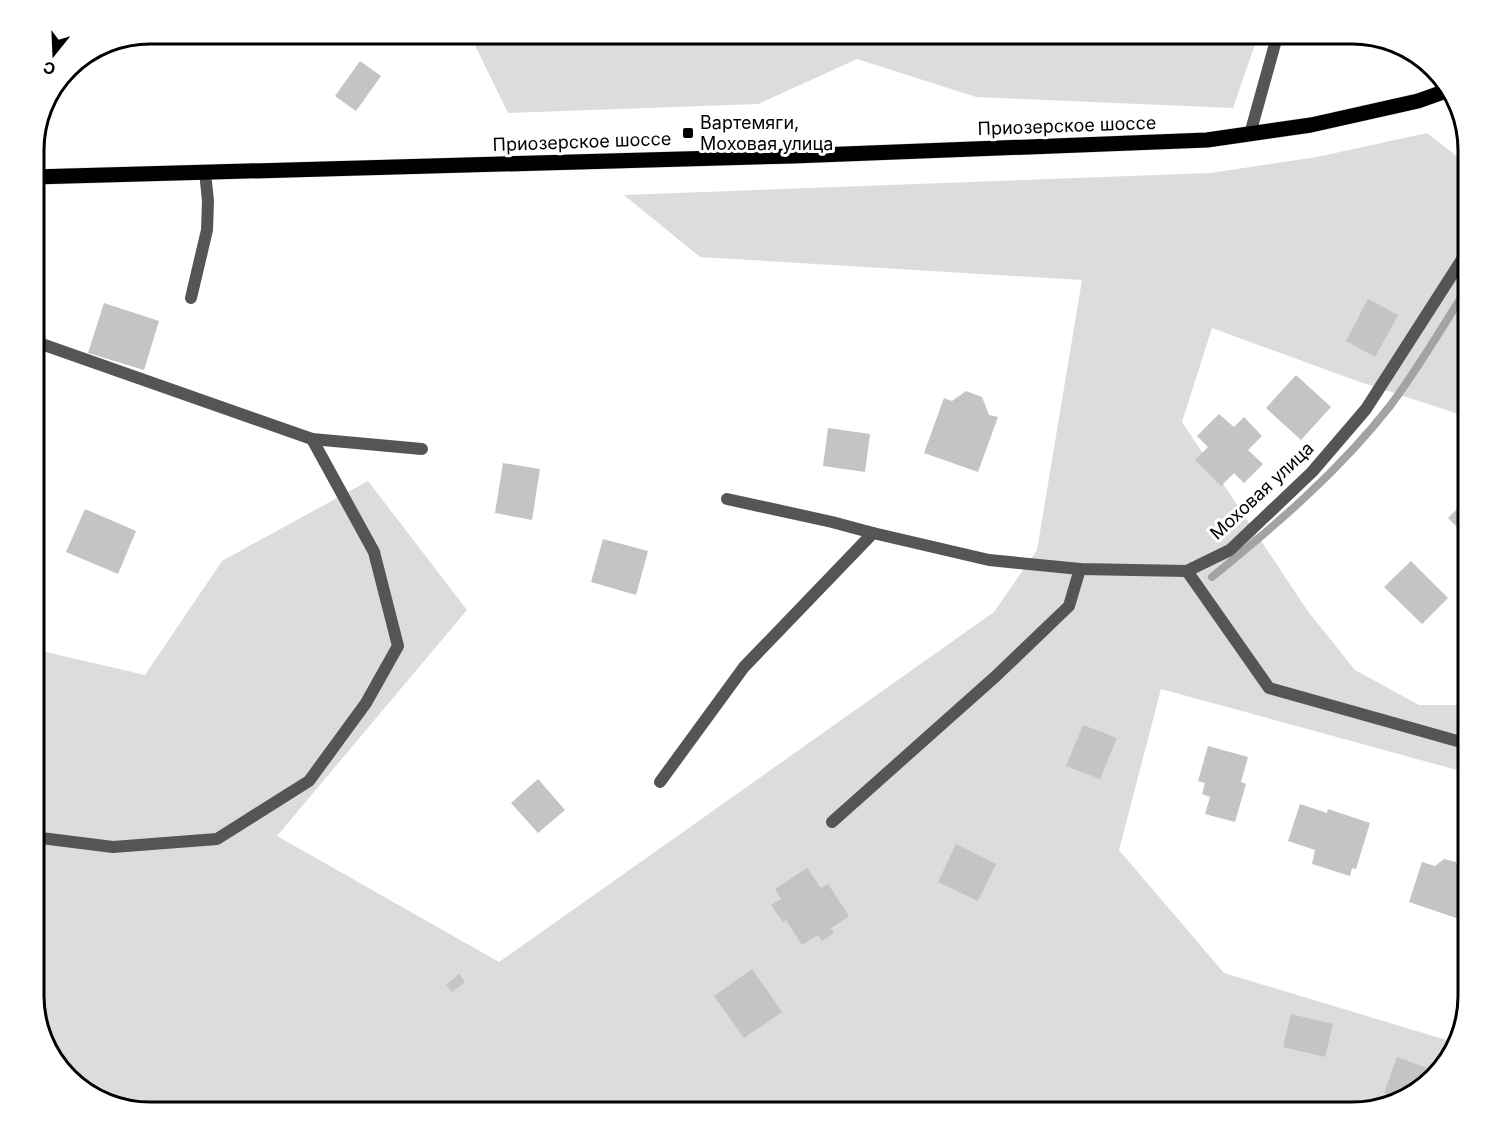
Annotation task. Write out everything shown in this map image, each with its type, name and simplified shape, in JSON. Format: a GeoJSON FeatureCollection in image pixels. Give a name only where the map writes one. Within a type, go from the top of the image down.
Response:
{"type":"FeatureCollection","features":[{"type":"Feature","properties":{"kind":"main road","name":"Приозерское шоссе"},"geometry":{"type":"LineString","coordinates":[[44,177],[793,156],[1207,140],[1311,125],[1418,102],[1441,93]]}},
{"type":"Feature","properties":{"kind":"street"},"geometry":{"type":"LineString","coordinates":[[1250,134],[1275,44]]}},
{"type":"Feature","properties":{"kind":"street"},"geometry":{"type":"LineString","coordinates":[[191,298],[207,230],[206,172]]}},
{"type":"Feature","properties":{"kind":"street","name":"Моховая улица"},"geometry":{"type":"LineString","coordinates":[[727,499],[989,560],[1080,569],[1186,571],[1230,550],[1312,472],[1366,409],[1458,266]]}},
{"type":"Feature","properties":{"kind":"street"},"geometry":{"type":"LineString","coordinates":[[44,345],[312,439],[422,449]]}},
{"type":"Feature","properties":{"kind":"street"},"geometry":{"type":"LineString","coordinates":[[44,838],[113,847],[217,839],[309,781],[366,703],[398,646],[374,552],[312,439]]}},
{"type":"Feature","properties":{"kind":"street"},"geometry":{"type":"LineString","coordinates":[[660,782],[744,667],[873,533]]}},
{"type":"Feature","properties":{"kind":"street"},"geometry":{"type":"LineString","coordinates":[[832,822],[996,676],[1069,606],[1080,569]]}},
{"type":"Feature","properties":{"kind":"street"},"geometry":{"type":"LineString","coordinates":[[1186,571],[1269,688],[1458,741]]}},
{"type":"Feature","properties":{"kind":"shaded area"},"geometry":{"type":"Polygon","coordinates":[[[474,44],[1255,44],[1233,108],[976,97],[857,59],[758,104],[508,113],[474,44]]]}},
{"type":"Feature","properties":{"kind":"shaded area"},"geometry":{"type":"Polygon","coordinates":[[[1427,133],[1458,157],[1458,414],[1360,382],[1212,328],[1182,422],[1307,610],[1355,670],[1419,705],[1458,705],[1458,770],[1161,689],[1119,850],[1224,973],[1447,1040],[1436,1061],[1416,1081],[1386,1097],[1359,1102],[142,1102],[115,1097],[103,1092],[85,1081],[61,1055],[54,1043],[44,1010],[44,652],[145,675],[222,561],[368,481],[467,610],[277,836],[499,962],[994,612],[1037,550],[1082,280],[700,257],[624,195],[1210,173],[1317,157],[1427,133]]]}},
{"type":"Feature","properties":{"kind":"building"},"geometry":{"type":"Polygon","coordinates":[[[360,61],[381,76],[356,111],[335,96],[360,61]]]}},
{"type":"Feature","properties":{"kind":"building"},"geometry":{"type":"Polygon","coordinates":[[[1368,299],[1398,315],[1375,357],[1346,341],[1368,299]]]}},
{"type":"Feature","properties":{"kind":"building"},"geometry":{"type":"Polygon","coordinates":[[[104,303],[159,321],[144,370],[88,353],[104,303]]]}},
{"type":"Feature","properties":{"kind":"building"},"geometry":{"type":"Polygon","coordinates":[[[1296,375],[1331,407],[1301,440],[1266,408],[1296,375]]]}},
{"type":"Feature","properties":{"kind":"building"},"geometry":{"type":"Polygon","coordinates":[[[966,391],[982,397],[989,415],[998,417],[978,472],[924,453],[944,398],[952,401],[966,391]]]}},
{"type":"Feature","properties":{"kind":"building"},"geometry":{"type":"Polygon","coordinates":[[[1219,414],[1234,427],[1244,417],[1262,436],[1248,450],[1263,464],[1244,483],[1234,473],[1221,486],[1195,460],[1208,447],[1197,436],[1219,414]]]}},
{"type":"Feature","properties":{"kind":"building"},"geometry":{"type":"Polygon","coordinates":[[[828,428],[870,434],[865,472],[823,466],[828,428]]]}},
{"type":"Feature","properties":{"kind":"building"},"geometry":{"type":"Polygon","coordinates":[[[503,463],[540,469],[532,520],[495,513],[503,463]]]}},
{"type":"Feature","properties":{"kind":"building"},"geometry":{"type":"Polygon","coordinates":[[[1458,508],[1458,528],[1448,518],[1458,508]]]}},
{"type":"Feature","properties":{"kind":"building"},"geometry":{"type":"Polygon","coordinates":[[[85,509],[136,531],[118,574],[66,552],[85,509]]]}},
{"type":"Feature","properties":{"kind":"building"},"geometry":{"type":"Polygon","coordinates":[[[603,539],[648,551],[636,595],[591,582],[603,539]]]}},
{"type":"Feature","properties":{"kind":"building"},"geometry":{"type":"Polygon","coordinates":[[[1411,561],[1448,598],[1422,624],[1384,587],[1411,561]]]}},
{"type":"Feature","properties":{"kind":"building"},"geometry":{"type":"Polygon","coordinates":[[[1083,725],[1117,738],[1100,779],[1066,766],[1083,725]]]}},
{"type":"Feature","properties":{"kind":"building"},"geometry":{"type":"Polygon","coordinates":[[[1208,746],[1248,757],[1241,782],[1246,784],[1235,822],[1205,814],[1210,797],[1202,794],[1205,783],[1198,781],[1208,746]]]}},
{"type":"Feature","properties":{"kind":"building"},"geometry":{"type":"Polygon","coordinates":[[[538,779],[565,810],[538,833],[511,803],[538,779]]]}},
{"type":"Feature","properties":{"kind":"building"},"geometry":{"type":"Polygon","coordinates":[[[1300,804],[1327,813],[1328,809],[1370,823],[1356,869],[1352,868],[1350,876],[1312,864],[1315,850],[1288,841],[1300,804]]]}},
{"type":"Feature","properties":{"kind":"building"},"geometry":{"type":"Polygon","coordinates":[[[956,844],[996,864],[978,901],[938,882],[956,844]]]}},
{"type":"Feature","properties":{"kind":"building"},"geometry":{"type":"Polygon","coordinates":[[[1444,859],[1456,862],[1458,919],[1409,902],[1422,862],[1435,866],[1444,859]]]}},
{"type":"Feature","properties":{"kind":"building"},"geometry":{"type":"Polygon","coordinates":[[[807,868],[821,888],[828,884],[849,916],[831,928],[834,933],[822,941],[818,935],[802,945],[786,920],[783,922],[771,905],[781,899],[775,889],[807,868]]]}},
{"type":"Feature","properties":{"kind":"building"},"geometry":{"type":"Polygon","coordinates":[[[752,969],[782,1012],[744,1038],[714,996],[752,969]]]}},
{"type":"Feature","properties":{"kind":"building"},"geometry":{"type":"Polygon","coordinates":[[[459,974],[465,982],[452,992],[446,985],[459,974]]]}},
{"type":"Feature","properties":{"kind":"building"},"geometry":{"type":"Polygon","coordinates":[[[1291,1014],[1333,1024],[1325,1057],[1283,1047],[1291,1014]]]}},
{"type":"Feature","properties":{"kind":"building"},"geometry":{"type":"Polygon","coordinates":[[[1397,1057],[1428,1069],[1416,1081],[1398,1092],[1390,1095],[1384,1093],[1397,1057]]]}},
{"type":"Feature","properties":{"kind":"waterway"},"geometry":{"type":"LineString","coordinates":[[1212,577],[1306,496],[1350,453],[1390,406],[1458,303]]}},
{"type":"Feature","properties":{"kind":"place","name":"Вартемяги, Моховая улица"},"geometry":{"type":"Point","coordinates":[688,133]}}]}
